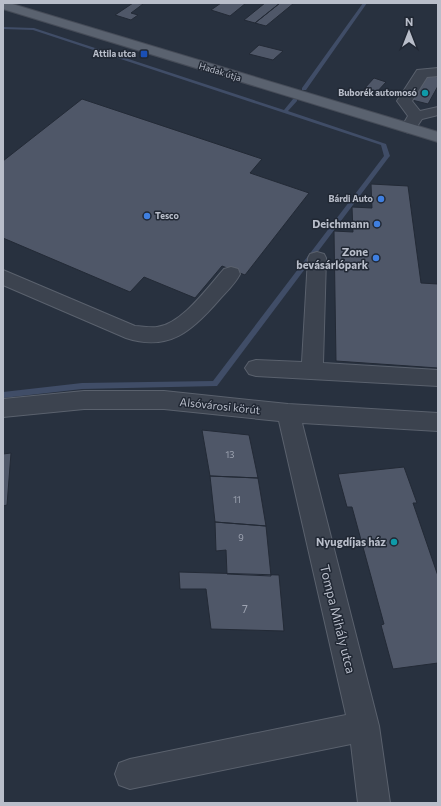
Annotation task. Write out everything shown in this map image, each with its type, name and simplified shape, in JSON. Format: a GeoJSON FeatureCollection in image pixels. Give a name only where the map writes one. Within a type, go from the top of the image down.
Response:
{"type":"FeatureCollection","features":[{"type":"Feature","properties":{"kind":"main road","name":"Hadak útja"},"geometry":{"type":"LineString","coordinates":[[3,5],[412,122],[438,138]]}},
{"type":"Feature","properties":{"kind":"street"},"geometry":{"type":"LineString","coordinates":[[438,72],[422,73],[404,101],[412,122],[438,111]]}},
{"type":"Feature","properties":{"kind":"street"},"geometry":{"type":"LineString","coordinates":[[312,370],[317,258]]}},
{"type":"Feature","properties":{"kind":"street"},"geometry":{"type":"LineString","coordinates":[[3,277],[133,334],[158,335],[180,327],[198,311],[230,274]]}},
{"type":"Feature","properties":{"kind":"street"},"geometry":{"type":"LineString","coordinates":[[256,368],[438,378]]}},
{"type":"Feature","properties":{"kind":"street","name":"Alsóvárosi körút"},"geometry":{"type":"LineString","coordinates":[[3,408],[84,400],[164,400],[288,413],[438,422]]}},
{"type":"Feature","properties":{"kind":"street","name":"Tompa Mihály utca"},"geometry":{"type":"LineString","coordinates":[[288,413],[364,726],[374,803]]}},
{"type":"Feature","properties":{"kind":"street"},"geometry":{"type":"LineString","coordinates":[[130,774],[364,726]]}},
{"type":"Feature","properties":{"kind":"building"},"geometry":{"type":"Polygon","coordinates":[[[133,3],[143,4],[131,13],[138,15],[131,20],[115,15],[133,3]]]}},
{"type":"Feature","properties":{"kind":"building"},"geometry":{"type":"Polygon","coordinates":[[[221,3],[246,3],[230,16],[211,10],[221,3]]]}},
{"type":"Feature","properties":{"kind":"building"},"geometry":{"type":"Polygon","coordinates":[[[265,3],[280,3],[255,23],[244,20],[265,3]]]}},
{"type":"Feature","properties":{"kind":"building"},"geometry":{"type":"Polygon","coordinates":[[[280,3],[294,3],[266,26],[255,23],[280,3]]]}},
{"type":"Feature","properties":{"kind":"building"},"geometry":{"type":"Polygon","coordinates":[[[259,45],[283,51],[273,60],[249,54],[259,45]]]}},
{"type":"Feature","properties":{"kind":"building","name":"Buborék automosó"},"geometry":{"type":"Polygon","coordinates":[[[427,74],[438,77],[438,86],[428,104],[412,100],[427,74]]]}},
{"type":"Feature","properties":{"kind":"building"},"geometry":{"type":"Polygon","coordinates":[[[374,78],[386,82],[376,93],[364,89],[374,78]]]}},
{"type":"Feature","properties":{"kind":"building","name":"Tesco"},"geometry":{"type":"Polygon","coordinates":[[[82,99],[262,159],[250,173],[309,193],[245,275],[222,266],[195,298],[144,277],[130,292],[3,238],[3,161],[82,99]]]}},
{"type":"Feature","properties":{"kind":"building","name":"Zone bevásárlópark"},"geometry":{"type":"Polygon","coordinates":[[[371,184],[408,186],[421,283],[438,284],[438,368],[336,361],[334,231],[353,232],[352,207],[372,208],[371,184]]]}},
{"type":"Feature","properties":{"kind":"building"},"geometry":{"type":"Polygon","coordinates":[[[202,430],[249,435],[258,478],[210,476],[202,430]]]}},
{"type":"Feature","properties":{"kind":"building"},"geometry":{"type":"Polygon","coordinates":[[[11,453],[7,505],[3,506],[3,454],[11,453]]]}},
{"type":"Feature","properties":{"kind":"building","name":"Nyugdíjas ház"},"geometry":{"type":"Polygon","coordinates":[[[404,467],[417,503],[413,503],[438,576],[438,663],[393,669],[381,625],[384,624],[352,507],[347,507],[338,474],[404,467]]]}},
{"type":"Feature","properties":{"kind":"building"},"geometry":{"type":"Polygon","coordinates":[[[210,476],[258,478],[266,526],[215,522],[210,476]]]}},
{"type":"Feature","properties":{"kind":"building"},"geometry":{"type":"Polygon","coordinates":[[[215,522],[266,526],[271,576],[227,574],[226,550],[216,551],[215,522]]]}},
{"type":"Feature","properties":{"kind":"building"},"geometry":{"type":"Polygon","coordinates":[[[179,572],[279,575],[284,631],[211,629],[206,589],[180,589],[179,572]]]}},
{"type":"Feature","properties":{"kind":"waterway"},"geometry":{"type":"LineString","coordinates":[[304,89],[365,3]]}},
{"type":"Feature","properties":{"kind":"waterway"},"geometry":{"type":"LineString","coordinates":[[3,28],[33,29],[285,112]]}},
{"type":"Feature","properties":{"kind":"waterway"},"geometry":{"type":"LineString","coordinates":[[285,112],[295,100]]}},
{"type":"Feature","properties":{"kind":"waterway"},"geometry":{"type":"LineString","coordinates":[[3,395],[82,386],[215,384],[387,156],[383,144],[285,112]]}},
{"type":"Feature","properties":{"kind":"place","name":"Attila utca"},"geometry":{"type":"Point","coordinates":[144,54]}},
{"type":"Feature","properties":{"kind":"place","name":"Buborék automosó"},"geometry":{"type":"Point","coordinates":[425,93]}},
{"type":"Feature","properties":{"kind":"place","name":"Bárdi Auto"},"geometry":{"type":"Point","coordinates":[381,199]}},
{"type":"Feature","properties":{"kind":"place","name":"Tesco"},"geometry":{"type":"Point","coordinates":[147,216]}},
{"type":"Feature","properties":{"kind":"place","name":"Deichmann"},"geometry":{"type":"Point","coordinates":[377,224]}},
{"type":"Feature","properties":{"kind":"place","name":"Zone bevásárlópark"},"geometry":{"type":"Point","coordinates":[376,258]}},
{"type":"Feature","properties":{"kind":"place","name":"Nyugdíjas ház"},"geometry":{"type":"Point","coordinates":[394,542]}}]}
